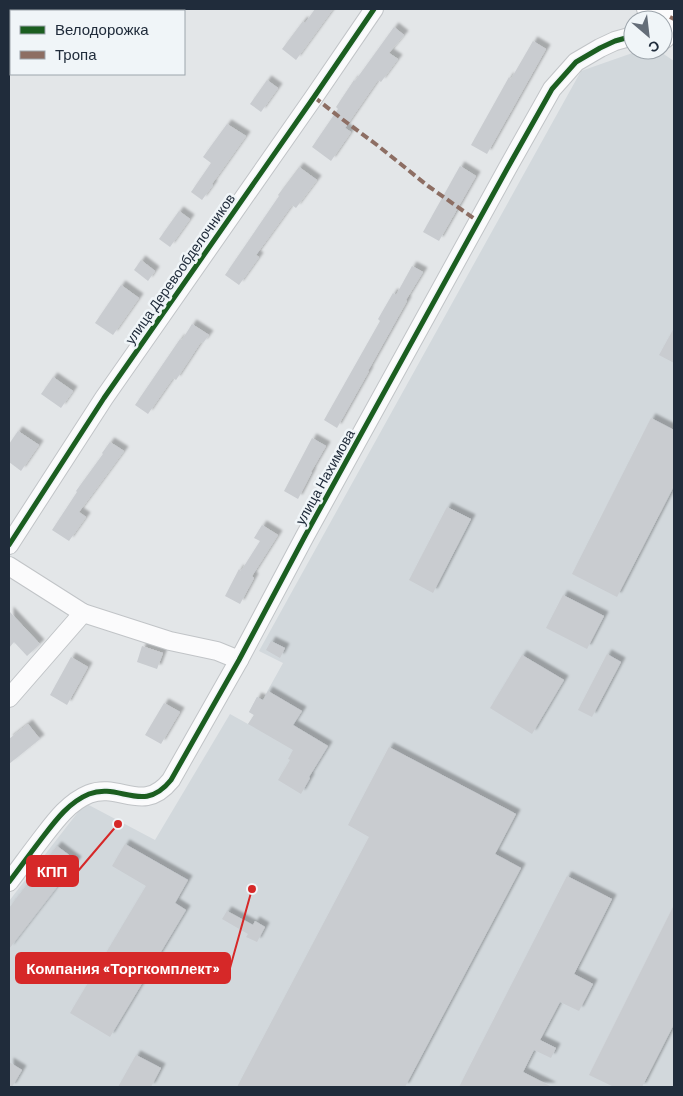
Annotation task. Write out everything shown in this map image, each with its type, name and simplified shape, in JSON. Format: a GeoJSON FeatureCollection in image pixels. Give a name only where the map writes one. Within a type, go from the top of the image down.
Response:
{"type":"FeatureCollection","features":[{"type":"Feature","properties":{"kind":"street","name":"улица Деревообделочников"},"geometry":{"type":"LineString","coordinates":[[9,545],[104,398],[374,9]]}},
{"type":"Feature","properties":{"kind":"street","name":"улица Нахимова"},"geometry":{"type":"LineString","coordinates":[[9,882],[52,825],[72,804],[90,794],[105,792],[147,797],[164,788],[171,780],[239,660],[310,527],[552,89],[576,62],[600,48],[623,39]]}},
{"type":"Feature","properties":{"kind":"street"},"geometry":{"type":"LineString","coordinates":[[9,566],[83,613],[170,641],[216,651],[239,660]]}},
{"type":"Feature","properties":{"kind":"street"},"geometry":{"type":"LineString","coordinates":[[9,698],[83,613]]}},
{"type":"Feature","properties":{"kind":"shaded area"},"geometry":{"type":"Polygon","coordinates":[[[623,56],[623,60],[674,61],[674,1087],[9,1087],[9,901],[85,803],[155,840],[230,714],[248,724],[254,715],[249,712],[257,697],[263,699],[283,663],[259,651],[581,71],[623,56]]]}},
{"type":"Feature","properties":{"kind":"building"},"geometry":{"type":"Polygon","coordinates":[[[315,9],[333,9],[296,60],[282,49],[303,21],[305,23],[315,9]]]}},
{"type":"Feature","properties":{"kind":"building"},"geometry":{"type":"Polygon","coordinates":[[[394,27],[404,35],[389,53],[398,59],[381,82],[378,80],[345,128],[351,132],[331,161],[312,147],[338,109],[336,107],[354,80],[394,27]]]}},
{"type":"Feature","properties":{"kind":"building"},"geometry":{"type":"Polygon","coordinates":[[[533,41],[546,49],[487,154],[471,145],[509,77],[511,79],[533,41]]]}},
{"type":"Feature","properties":{"kind":"building"},"geometry":{"type":"Polygon","coordinates":[[[267,80],[278,88],[261,112],[250,104],[267,80]]]}},
{"type":"Feature","properties":{"kind":"building"},"geometry":{"type":"Polygon","coordinates":[[[227,124],[246,136],[202,200],[191,192],[211,163],[203,157],[227,124]]]}},
{"type":"Feature","properties":{"kind":"building"},"geometry":{"type":"Polygon","coordinates":[[[460,166],[476,176],[439,241],[423,232],[460,166]]]}},
{"type":"Feature","properties":{"kind":"building"},"geometry":{"type":"Polygon","coordinates":[[[299,167],[317,180],[296,208],[292,205],[256,255],[259,257],[239,285],[225,275],[299,167]]]}},
{"type":"Feature","properties":{"kind":"building"},"geometry":{"type":"Polygon","coordinates":[[[179,211],[190,219],[170,247],[159,239],[179,211]]]}},
{"type":"Feature","properties":{"kind":"building"},"geometry":{"type":"Polygon","coordinates":[[[141,260],[155,271],[148,281],[134,270],[141,260]]]}},
{"type":"Feature","properties":{"kind":"building"},"geometry":{"type":"Polygon","coordinates":[[[412,266],[423,272],[337,428],[324,420],[380,321],[378,319],[393,293],[396,295],[412,266]]]}},
{"type":"Feature","properties":{"kind":"building"},"geometry":{"type":"Polygon","coordinates":[[[121,285],[139,298],[113,335],[95,323],[121,285]]]}},
{"type":"Feature","properties":{"kind":"building"},"geometry":{"type":"Polygon","coordinates":[[[192,324],[209,335],[203,343],[201,342],[176,380],[173,378],[148,414],[135,405],[192,324]]]}},
{"type":"Feature","properties":{"kind":"building"},"geometry":{"type":"Polygon","coordinates":[[[674,328],[674,363],[659,355],[674,328]]]}},
{"type":"Feature","properties":{"kind":"building"},"geometry":{"type":"Polygon","coordinates":[[[53,377],[73,391],[61,408],[41,394],[53,377]]]}},
{"type":"Feature","properties":{"kind":"building"},"geometry":{"type":"Polygon","coordinates":[[[651,418],[674,430],[674,486],[617,597],[572,574],[651,418]]]}},
{"type":"Feature","properties":{"kind":"building"},"geometry":{"type":"Polygon","coordinates":[[[18,431],[39,445],[21,471],[9,462],[9,444],[18,431]]]}},
{"type":"Feature","properties":{"kind":"building"},"geometry":{"type":"Polygon","coordinates":[[[312,438],[326,446],[298,499],[284,491],[312,438]]]}},
{"type":"Feature","properties":{"kind":"building"},"geometry":{"type":"Polygon","coordinates":[[[110,442],[124,451],[79,512],[86,517],[69,541],[52,530],[110,442]]]}},
{"type":"Feature","properties":{"kind":"building"},"geometry":{"type":"Polygon","coordinates":[[[447,507],[471,519],[433,593],[409,580],[447,507]]]}},
{"type":"Feature","properties":{"kind":"building"},"geometry":{"type":"Polygon","coordinates":[[[262,525],[278,535],[252,576],[254,578],[240,604],[225,596],[239,569],[241,571],[260,541],[254,538],[262,525]]]}},
{"type":"Feature","properties":{"kind":"building"},"geometry":{"type":"Polygon","coordinates":[[[563,595],[604,616],[587,649],[546,628],[563,595]]]}},
{"type":"Feature","properties":{"kind":"building"},"geometry":{"type":"Polygon","coordinates":[[[9,611],[40,644],[27,656],[14,642],[9,648],[9,611]]]}},
{"type":"Feature","properties":{"kind":"building"},"geometry":{"type":"Polygon","coordinates":[[[271,641],[285,648],[280,658],[266,650],[271,641]]]}},
{"type":"Feature","properties":{"kind":"building"},"geometry":{"type":"Polygon","coordinates":[[[142,646],[163,653],[157,669],[137,662],[142,646]]]}},
{"type":"Feature","properties":{"kind":"building"},"geometry":{"type":"Polygon","coordinates":[[[607,654],[621,662],[592,717],[578,710],[607,654]]]}},
{"type":"Feature","properties":{"kind":"building"},"geometry":{"type":"Polygon","coordinates":[[[522,655],[564,680],[532,734],[490,708],[522,655]]]}},
{"type":"Feature","properties":{"kind":"building"},"geometry":{"type":"Polygon","coordinates":[[[71,657],[88,667],[67,705],[50,695],[71,657]]]}},
{"type":"Feature","properties":{"kind":"building"},"geometry":{"type":"Polygon","coordinates":[[[268,691],[302,711],[293,725],[328,746],[301,794],[278,780],[290,760],[288,759],[293,750],[248,724],[254,715],[249,712],[257,697],[263,700],[268,691]]]}},
{"type":"Feature","properties":{"kind":"building"},"geometry":{"type":"Polygon","coordinates":[[[164,703],[180,712],[161,744],[145,735],[164,703]]]}},
{"type":"Feature","properties":{"kind":"building"},"geometry":{"type":"Polygon","coordinates":[[[28,724],[40,739],[9,764],[9,739],[28,724]]]}},
{"type":"Feature","properties":{"kind":"building"},"geometry":{"type":"Polygon","coordinates":[[[389,747],[516,814],[495,854],[521,868],[405,1087],[237,1087],[369,837],[348,825],[389,747]]]}},
{"type":"Feature","properties":{"kind":"building"},"geometry":{"type":"Polygon","coordinates":[[[125,844],[188,880],[175,903],[186,910],[110,1037],[70,1013],[146,886],[112,866],[125,844]]]}},
{"type":"Feature","properties":{"kind":"building"},"geometry":{"type":"Polygon","coordinates":[[[57,846],[77,861],[9,949],[9,908],[57,846]]]}},
{"type":"Feature","properties":{"kind":"building"},"geometry":{"type":"Polygon","coordinates":[[[567,876],[612,899],[574,974],[593,984],[579,1011],[560,1002],[540,1040],[556,1048],[551,1058],[534,1050],[523,1072],[552,1087],[459,1087],[567,876]]]}},
{"type":"Feature","properties":{"kind":"building"},"geometry":{"type":"Polygon","coordinates":[[[674,905],[674,1024],[642,1087],[614,1087],[589,1075],[674,905]]]}},
{"type":"Feature","properties":{"kind":"building"},"geometry":{"type":"Polygon","coordinates":[[[227,911],[253,925],[255,921],[265,927],[257,942],[246,937],[248,934],[222,919],[227,911]]]}},
{"type":"Feature","properties":{"kind":"building"},"geometry":{"type":"Polygon","coordinates":[[[136,1055],[161,1068],[151,1087],[118,1087],[136,1055]]]}},
{"type":"Feature","properties":{"kind":"building"},"geometry":{"type":"Polygon","coordinates":[[[9,1062],[22,1070],[12,1087],[9,1087],[9,1062]]]}},
{"type":"Feature","properties":{"kind":"marked path"},"geometry":{"type":"LineString","coordinates":[[314,97],[428,186],[479,222]]}},
{"type":"Feature","properties":{"kind":"cycle path"},"geometry":{"type":"LineString","coordinates":[[9,545],[104,398],[374,9]]}},
{"type":"Feature","properties":{"kind":"cycle path"},"geometry":{"type":"LineString","coordinates":[[9,882],[55,821],[67,808],[81,798],[100,791],[141,797],[161,790],[171,780],[239,660],[305,536],[552,89],[576,62],[600,48],[623,39]]}},
{"type":"Feature","properties":{"kind":"place","name":"КПП"},"geometry":{"type":"Point","coordinates":[118,824]}},
{"type":"Feature","properties":{"kind":"place","name":"Компания «Торгкомплект»"},"geometry":{"type":"Point","coordinates":[252,889]}}]}
